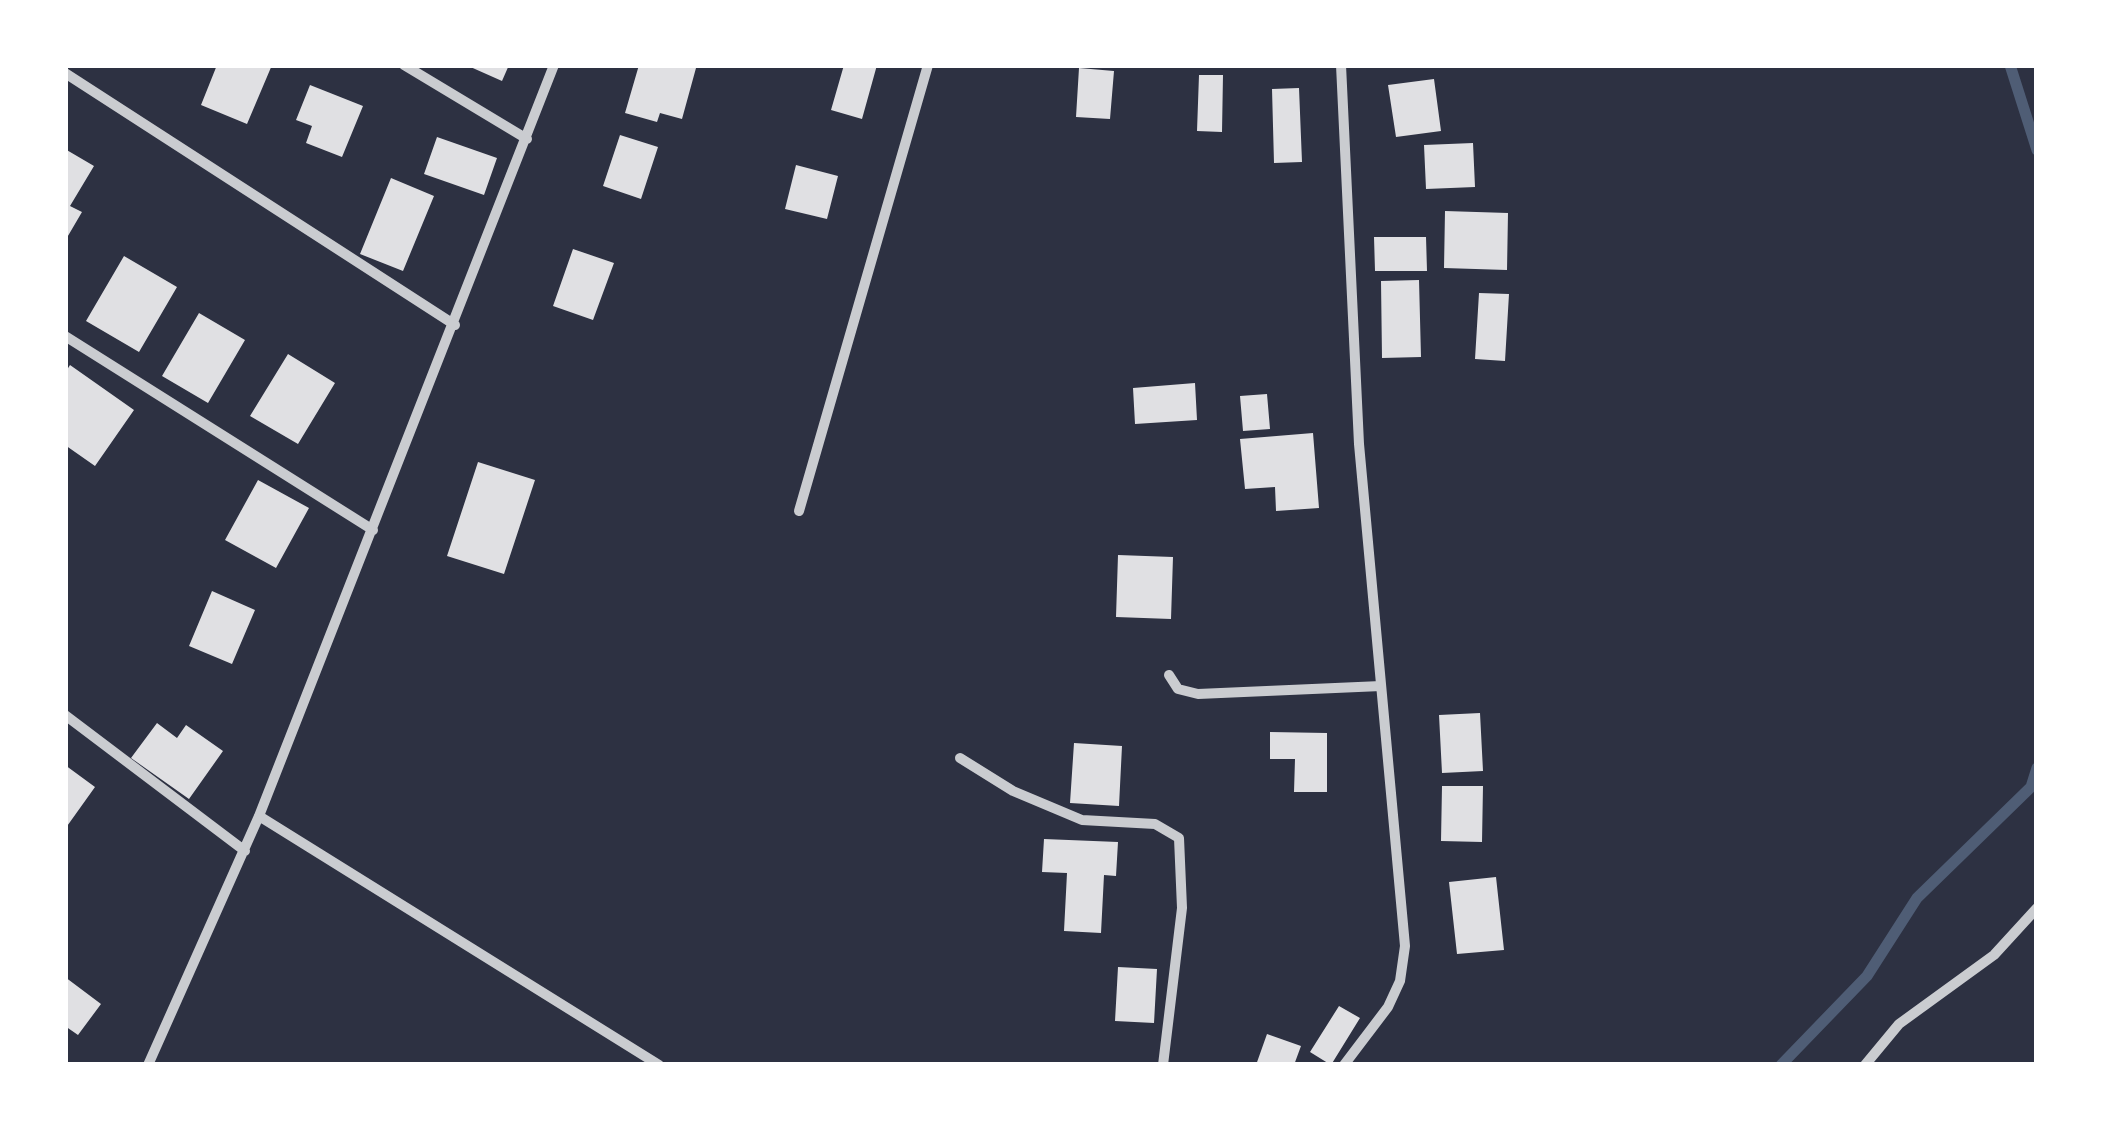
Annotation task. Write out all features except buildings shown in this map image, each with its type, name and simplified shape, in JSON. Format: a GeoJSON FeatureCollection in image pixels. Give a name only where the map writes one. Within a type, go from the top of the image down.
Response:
{"type":"FeatureCollection","features":[{"type":"Feature","properties":{"kind":"street"},"geometry":{"type":"LineString","coordinates":[[404,65],[527,138]]}},
{"type":"Feature","properties":{"kind":"street"},"geometry":{"type":"LineString","coordinates":[[148,1065],[259,816],[554,65]]}},
{"type":"Feature","properties":{"kind":"street"},"geometry":{"type":"LineString","coordinates":[[799,512],[928,65]]}},
{"type":"Feature","properties":{"kind":"street"},"geometry":{"type":"LineString","coordinates":[[1341,65],[1358,444],[1405,946],[1400,981],[1388,1007],[1344,1065]]}},
{"type":"Feature","properties":{"kind":"street"},"geometry":{"type":"LineString","coordinates":[[65,73],[455,325]]}},
{"type":"Feature","properties":{"kind":"street"},"geometry":{"type":"LineString","coordinates":[[65,336],[373,530]]}},
{"type":"Feature","properties":{"kind":"street"},"geometry":{"type":"LineString","coordinates":[[1169,675],[1178,689],[1198,694],[1381,686]]}},
{"type":"Feature","properties":{"kind":"street"},"geometry":{"type":"LineString","coordinates":[[65,715],[244,852]]}},
{"type":"Feature","properties":{"kind":"street"},"geometry":{"type":"LineString","coordinates":[[960,758],[1013,790],[1082,820],[1155,824],[1179,838],[1182,908],[1163,1065]]}},
{"type":"Feature","properties":{"kind":"street"},"geometry":{"type":"LineString","coordinates":[[259,816],[659,1065]]}},
{"type":"Feature","properties":{"kind":"street"},"geometry":{"type":"LineString","coordinates":[[1865,1065],[1899,1024],[1994,955],[2037,908]]}},
{"type":"Feature","properties":{"kind":"waterway"},"geometry":{"type":"LineString","coordinates":[[2010,65],[2037,150]]}},
{"type":"Feature","properties":{"kind":"waterway"},"geometry":{"type":"LineString","coordinates":[[1781,1065],[1867,976],[1917,898],[2031,787],[2037,768]]}}]}
